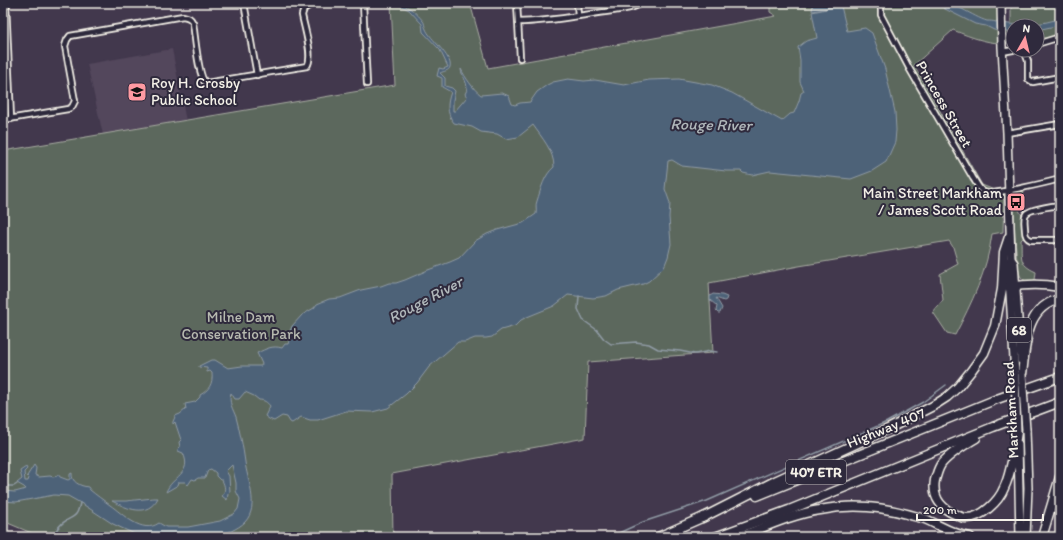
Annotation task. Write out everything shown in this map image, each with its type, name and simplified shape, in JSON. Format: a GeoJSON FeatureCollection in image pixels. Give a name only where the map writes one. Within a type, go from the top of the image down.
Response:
{"type":"FeatureCollection","features":[{"type":"Feature","properties":{"kind":"highway"},"geometry":{"type":"LineString","coordinates":[[702,518],[775,481],[888,429],[933,406],[947,397],[958,387],[984,353],[995,326],[1002,289],[1004,252],[1009,237]]}},
{"type":"Feature","properties":{"kind":"highway"},"geometry":{"type":"LineString","coordinates":[[1013,286],[1048,285],[1060,287]]}},
{"type":"Feature","properties":{"kind":"highway"},"geometry":{"type":"LineString","coordinates":[[1018,375],[1032,321],[1039,309],[1051,301],[1060,299]]}},
{"type":"Feature","properties":{"kind":"highway"},"geometry":{"type":"LineString","coordinates":[[1003,397],[1060,371]]}},
{"type":"Feature","properties":{"kind":"highway","name":"Highway 407"},"geometry":{"type":"LineString","coordinates":[[658,537],[1003,397],[1060,377]]}},
{"type":"Feature","properties":{"kind":"highway","name":"407 ETR"},"geometry":{"type":"LineString","coordinates":[[715,537],[789,510],[993,427],[1060,402]]}},
{"type":"Feature","properties":{"kind":"highway"},"geometry":{"type":"LineString","coordinates":[[993,427],[958,449],[942,464],[937,472],[934,494],[940,505],[952,513],[965,518],[980,515],[995,503],[1004,489],[1022,431]]}},
{"type":"Feature","properties":{"kind":"highway"},"geometry":{"type":"LineString","coordinates":[[1042,537],[1060,477]]}},
{"type":"Feature","properties":{"kind":"highway"},"geometry":{"type":"LineString","coordinates":[[739,537],[785,520],[819,510],[847,506],[862,506],[901,512],[924,518],[946,529],[970,537]]}},
{"type":"Feature","properties":{"kind":"main road"},"geometry":{"type":"LineString","coordinates":[[1001,3],[1008,189]]}},
{"type":"Feature","properties":{"kind":"main road","name":"68"},"geometry":{"type":"LineString","coordinates":[[1008,189],[1009,237]]}},
{"type":"Feature","properties":{"kind":"main road","name":"Markham Road"},"geometry":{"type":"LineString","coordinates":[[1009,237],[1010,259],[1014,263],[1013,286],[1018,375],[1028,488],[1026,537]]}},
{"type":"Feature","properties":{"kind":"main road","name":"Markham Road"},"geometry":{"type":"LineString","coordinates":[[1020,537],[1022,431]]}},
{"type":"Feature","properties":{"kind":"street"},"geometry":{"type":"LineString","coordinates":[[6,3],[11,119]]}},
{"type":"Feature","properties":{"kind":"street"},"geometry":{"type":"LineString","coordinates":[[244,3],[257,75]]}},
{"type":"Feature","properties":{"kind":"street"},"geometry":{"type":"LineString","coordinates":[[3,120],[68,109],[72,107],[75,101],[66,52],[66,43],[70,36],[86,33],[183,16],[188,17],[193,23],[200,72],[203,81],[206,83],[215,83],[307,66],[309,64],[310,56],[302,15],[304,9],[313,3]]}},
{"type":"Feature","properties":{"kind":"street"},"geometry":{"type":"LineString","coordinates":[[363,3],[367,84]]}},
{"type":"Feature","properties":{"kind":"street"},"geometry":{"type":"LineString","coordinates":[[517,3],[520,58]]}},
{"type":"Feature","properties":{"kind":"street"},"geometry":{"type":"LineString","coordinates":[[577,3],[578,16]]}},
{"type":"Feature","properties":{"kind":"street"},"geometry":{"type":"LineString","coordinates":[[518,22],[546,21],[629,8],[641,3]]}},
{"type":"Feature","properties":{"kind":"street","name":"Princess Street"},"geometry":{"type":"LineString","coordinates":[[881,3],[881,15],[905,61],[981,190],[985,193],[995,192],[1032,186],[1060,179]]}},
{"type":"Feature","properties":{"kind":"street"},"geometry":{"type":"LineString","coordinates":[[1045,42],[1060,37]]}},
{"type":"Feature","properties":{"kind":"street"},"geometry":{"type":"LineString","coordinates":[[1027,58],[1028,79],[1033,82],[1060,77]]}},
{"type":"Feature","properties":{"kind":"street"},"geometry":{"type":"LineString","coordinates":[[1007,133],[1060,124]]}},
{"type":"Feature","properties":{"kind":"street"},"geometry":{"type":"LineString","coordinates":[[1060,205],[1030,211],[1026,214],[1025,235],[1031,240],[1060,240]]}},
{"type":"Feature","properties":{"kind":"shaded area","name":"Roy H. Crosby Public School"},"geometry":{"type":"Polygon","coordinates":[[[172,49],[186,121],[103,135],[87,64],[172,49]]]}},
{"type":"Feature","properties":{"kind":"green space","name":"Milne Dam Conservation Park"},"geometry":{"type":"Polygon","coordinates":[[[391,3],[470,3],[488,68],[776,16],[770,12],[770,3],[998,3],[999,28],[1005,28],[1005,43],[990,42],[953,30],[914,65],[982,185],[1004,194],[1003,232],[992,234],[983,274],[973,299],[955,335],[947,333],[933,312],[943,300],[940,274],[958,264],[953,247],[949,241],[799,266],[709,283],[713,353],[588,362],[585,438],[392,474],[393,537],[41,537],[3,521],[3,151],[395,85],[391,3]]]}},
{"type":"Feature","properties":{"kind":"green space","name":"Milne Dam Conservation Park"},"geometry":{"type":"Polygon","coordinates":[[[1011,3],[1060,3],[1060,38],[1045,39],[1045,18],[1011,18],[1011,3]]]}},
{"type":"Feature","properties":{"kind":"green space"},"geometry":{"type":"Polygon","coordinates":[[[1026,190],[1019,202],[1024,237],[1021,240],[1021,256],[1026,266],[1036,272],[1035,280],[1030,281],[1022,279],[1017,263],[1013,194],[1017,191],[1026,190]]]}},
{"type":"Feature","properties":{"kind":"water","name":"Rouge River"},"geometry":{"type":"Polygon","coordinates":[[[398,3],[402,3],[412,10],[424,22],[428,33],[448,58],[450,67],[440,73],[445,78],[445,86],[452,88],[455,91],[453,111],[455,111],[467,97],[465,94],[467,87],[461,69],[475,90],[481,95],[502,93],[509,96],[512,104],[515,105],[530,102],[537,92],[553,82],[568,79],[584,81],[595,80],[624,85],[649,80],[679,79],[712,85],[732,93],[782,121],[790,114],[794,113],[801,93],[804,91],[800,82],[800,60],[798,47],[806,41],[817,38],[812,12],[826,9],[812,11],[813,3],[839,3],[840,5],[827,8],[841,6],[847,31],[865,28],[872,33],[885,69],[895,112],[895,142],[886,162],[872,171],[851,179],[770,171],[752,175],[741,171],[726,171],[682,166],[672,160],[668,161],[665,189],[670,203],[669,217],[671,244],[664,267],[649,281],[643,284],[618,290],[606,296],[593,298],[568,295],[554,306],[521,320],[515,326],[501,330],[492,337],[475,338],[465,342],[458,342],[429,367],[417,383],[406,394],[388,408],[372,412],[346,411],[318,420],[310,420],[301,417],[292,423],[287,417],[282,416],[274,421],[269,419],[265,416],[270,406],[268,403],[259,400],[254,396],[245,392],[239,399],[235,399],[231,393],[230,402],[236,417],[240,434],[251,493],[252,508],[245,522],[227,533],[215,537],[141,537],[113,524],[68,496],[54,495],[16,502],[3,501],[3,491],[15,492],[26,489],[17,483],[22,479],[20,471],[26,467],[27,469],[24,472],[25,481],[28,481],[29,478],[27,476],[34,465],[36,468],[35,475],[39,477],[53,477],[57,476],[58,474],[60,477],[68,480],[70,479],[70,474],[72,473],[73,479],[77,483],[88,487],[92,492],[133,522],[146,527],[159,523],[166,527],[188,527],[220,521],[234,514],[238,509],[240,499],[236,491],[236,483],[232,465],[226,471],[229,476],[230,492],[227,500],[222,496],[225,488],[222,480],[216,476],[216,473],[211,469],[208,470],[205,478],[198,478],[195,480],[192,479],[188,485],[185,482],[179,482],[178,485],[166,492],[184,470],[185,466],[183,453],[178,451],[180,447],[179,442],[181,440],[175,422],[173,424],[175,416],[186,409],[185,404],[195,402],[200,395],[208,389],[211,383],[212,373],[210,371],[207,372],[207,368],[199,366],[211,360],[215,360],[228,368],[261,366],[262,364],[257,353],[272,347],[282,348],[285,344],[288,344],[292,326],[302,315],[314,308],[317,304],[329,299],[340,298],[361,290],[389,283],[396,283],[450,262],[459,258],[475,241],[487,234],[523,223],[536,214],[536,203],[543,182],[554,167],[550,150],[544,140],[533,125],[518,137],[506,139],[497,134],[481,132],[472,127],[454,123],[448,112],[451,92],[442,87],[442,78],[437,76],[439,68],[443,69],[448,67],[440,50],[423,32],[422,24],[409,10],[398,3]]]}},
{"type":"Feature","properties":{"kind":"water"},"geometry":{"type":"Polygon","coordinates":[[[939,3],[956,6],[987,21],[1005,23],[1005,32],[975,24],[943,8],[939,3]]]}},
{"type":"Feature","properties":{"kind":"water"},"geometry":{"type":"Polygon","coordinates":[[[1060,17],[1060,25],[1045,28],[1045,22],[1060,17]]]}},
{"type":"Feature","properties":{"kind":"water"},"geometry":{"type":"Polygon","coordinates":[[[713,294],[727,297],[724,301],[716,298],[722,308],[720,313],[716,311],[717,306],[710,300],[710,296],[713,294]]]}},
{"type":"Feature","properties":{"kind":"water"},"geometry":{"type":"Polygon","coordinates":[[[158,498],[154,504],[143,510],[124,507],[112,501],[126,501],[158,498]]]}},
{"type":"Feature","properties":{"kind":"waterway"},"geometry":{"type":"LineString","coordinates":[[579,296],[578,309],[583,320],[597,330],[604,339],[611,344],[636,342],[649,344],[658,349],[695,354],[710,351],[717,352]]}},
{"type":"Feature","properties":{"kind":"waterway"},"geometry":{"type":"LineString","coordinates":[[610,537],[643,522],[707,501],[887,422],[923,402],[946,385]]}},
{"type":"Feature","properties":{"kind":"waterway"},"geometry":{"type":"LineString","coordinates":[[3,484],[8,486],[14,486],[17,484]]}},
{"type":"Feature","properties":{"kind":"waterway"},"geometry":{"type":"LineString","coordinates":[[52,537],[60,525],[77,513],[80,503]]}},
{"type":"Feature","properties":{"kind":"place","name":"Roy H. Crosby Public School"},"geometry":{"type":"Point","coordinates":[137,92]}},
{"type":"Feature","properties":{"kind":"place","name":"Main Street Markham / James Scott Road"},"geometry":{"type":"Point","coordinates":[1016,202]}}]}
